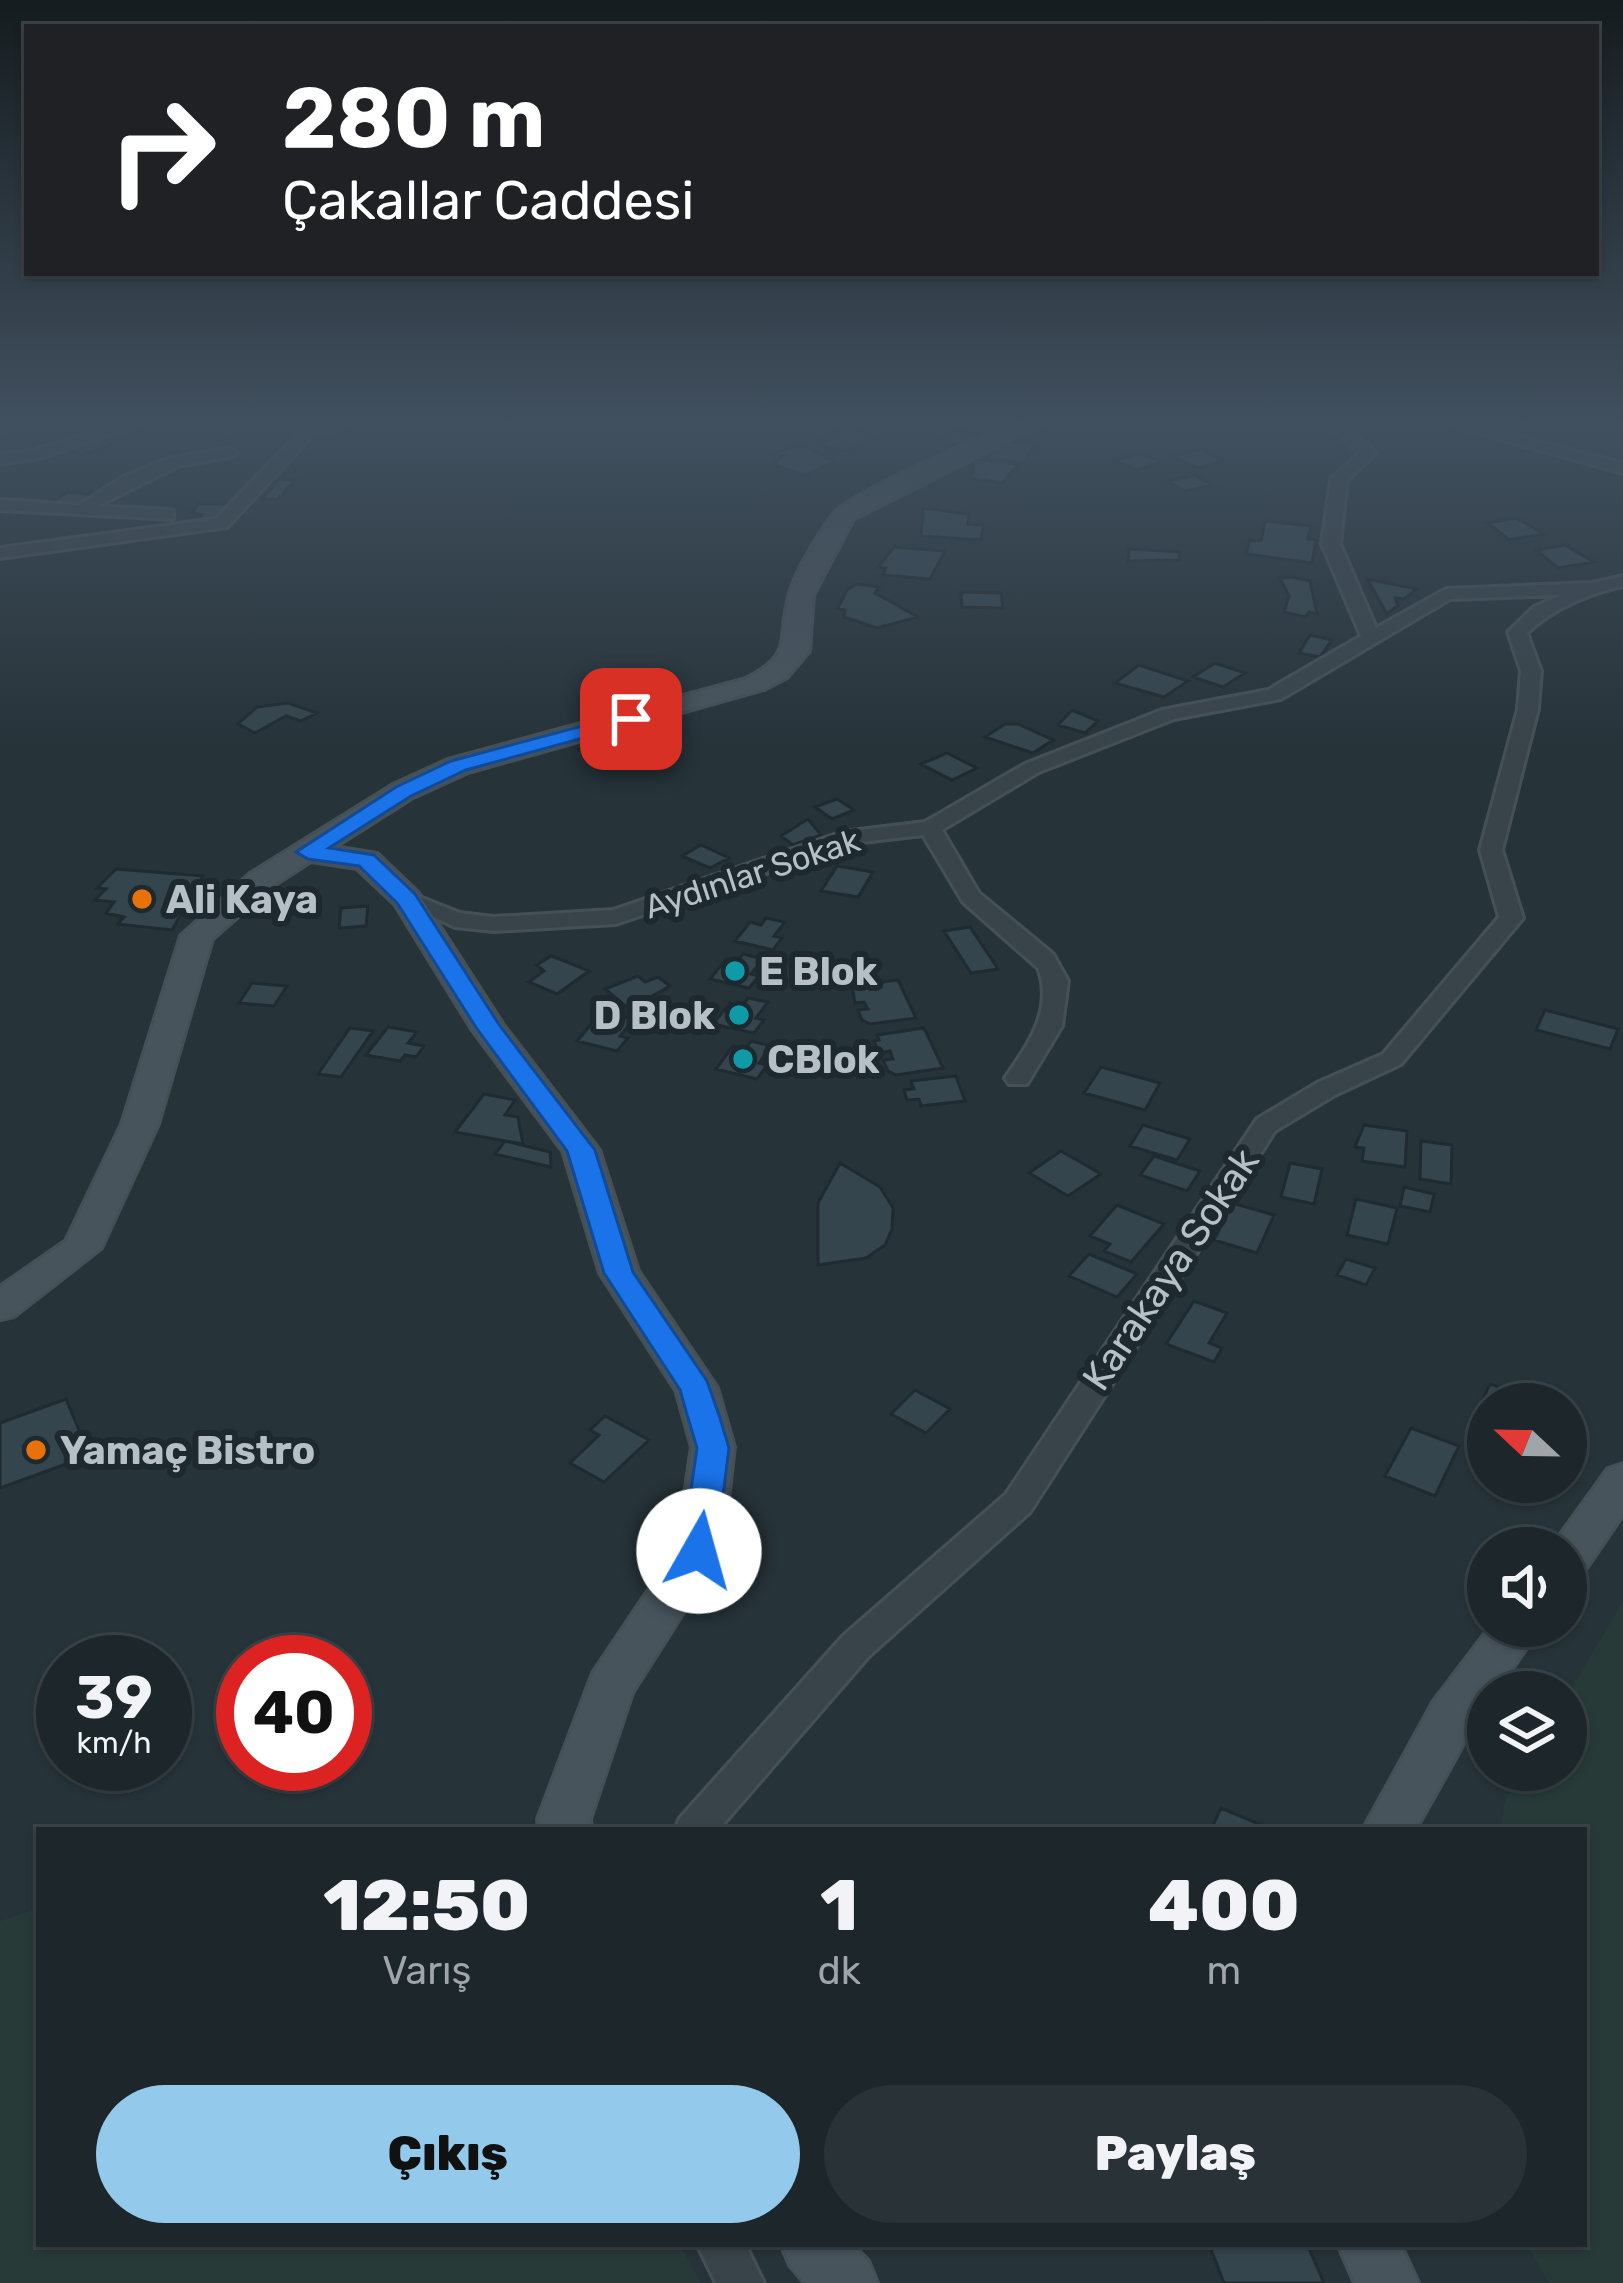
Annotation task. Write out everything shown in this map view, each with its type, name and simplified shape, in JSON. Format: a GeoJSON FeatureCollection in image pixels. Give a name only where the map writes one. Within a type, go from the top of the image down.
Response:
{"type":"FeatureCollection","features":[{"type":"Feature","properties":{"kind":"street"},"geometry":{"type":"LineString","coordinates":[[0,553],[158,532]]}},
{"type":"Feature","properties":{"kind":"street"},"geometry":{"type":"LineString","coordinates":[[0,1306],[82,1248],[140,1124],[197,936],[261,880],[404,791],[458,766],[755,684],[778,672],[796,651],[800,595],[834,532]]}},
{"type":"Feature","properties":{"kind":"street"},"geometry":{"type":"LineString","coordinates":[[1332,532],[1330,544],[1372,641]]}},
{"type":"Feature","properties":{"kind":"street","name":"Aydınlar Sokak"},"geometry":{"type":"LineString","coordinates":[[406,899],[455,920],[494,924],[616,917],[851,837],[929,828],[1032,768],[1169,714],[1274,695],[1446,594],[1592,587],[1623,581]]}},
{"type":"Feature","properties":{"kind":"street","name":"Karakaya Sokak"},"geometry":{"type":"LineString","coordinates":[[697,1827],[856,1646],[1018,1502],[1203,1215],[1267,1125],[1326,1088],[1392,1059],[1511,918],[1491,850],[1528,709],[1531,671],[1517,632],[1540,611],[1592,587]]}},
{"type":"Feature","properties":{"kind":"street"},"geometry":{"type":"LineString","coordinates":[[929,828],[956,877],[979,906],[1049,966],[1054,989],[1049,1033],[1018,1078]]}},
{"type":"Feature","properties":{"kind":"street"},"geometry":{"type":"LineString","coordinates":[[308,852],[366,860],[406,899],[489,1029],[581,1150],[619,1273],[696,1388],[713,1448],[699,1551],[610,1688],[564,1819],[565,1827]]}},
{"type":"Feature","properties":{"kind":"street"},"geometry":{"type":"LineString","coordinates":[[1587,1532],[1623,1480]]}},
{"type":"Feature","properties":{"kind":"street"},"geometry":{"type":"LineString","coordinates":[[1391,1827],[1451,1715],[1502,1647]]}},
{"type":"Feature","properties":{"kind":"street"},"geometry":{"type":"LineString","coordinates":[[722,2247],[741,2283]]}},
{"type":"Feature","properties":{"kind":"street"},"geometry":{"type":"LineString","coordinates":[[814,2247],[846,2283]]}},
{"type":"Feature","properties":{"kind":"street"},"geometry":{"type":"LineString","coordinates":[[1369,2247],[1387,2283]]}},
{"type":"Feature","properties":{"kind":"green space"},"geometry":{"type":"Polygon","coordinates":[[[1623,1601],[1623,2283],[1549,2283],[1528,2247],[1587,2247],[1587,1827],[1501,1827],[1511,1791],[1587,1791],[1587,1671],[1582,1671],[1623,1601]]]}},
{"type":"Feature","properties":{"kind":"green space"},"geometry":{"type":"Polygon","coordinates":[[[36,1909],[36,2247],[681,2247],[701,2283],[0,2283],[0,1921],[36,1909]]]}},
{"type":"Feature","properties":{"kind":"building"},"geometry":{"type":"Polygon","coordinates":[[[921,532],[982,532],[981,540],[921,536],[921,532]]]}},
{"type":"Feature","properties":{"kind":"building"},"geometry":{"type":"Polygon","coordinates":[[[1263,532],[1310,532],[1308,539],[1316,540],[1312,563],[1246,554],[1250,540],[1261,541],[1263,532]]]}},
{"type":"Feature","properties":{"kind":"building"},"geometry":{"type":"Polygon","coordinates":[[[1499,532],[1544,534],[1509,540],[1499,532]]]}},
{"type":"Feature","properties":{"kind":"building"},"geometry":{"type":"Polygon","coordinates":[[[1565,545],[1594,562],[1558,568],[1536,550],[1565,545]]]}},
{"type":"Feature","properties":{"kind":"building"},"geometry":{"type":"Polygon","coordinates":[[[894,547],[945,551],[930,579],[883,575],[886,568],[878,567],[894,547]]]}},
{"type":"Feature","properties":{"kind":"building"},"geometry":{"type":"Polygon","coordinates":[[[1129,549],[1179,552],[1180,560],[1128,561],[1129,549]]]}},
{"type":"Feature","properties":{"kind":"building"},"geometry":{"type":"Polygon","coordinates":[[[1280,578],[1310,581],[1317,614],[1309,612],[1305,617],[1284,612],[1289,596],[1280,578]]]}},
{"type":"Feature","properties":{"kind":"building"},"geometry":{"type":"Polygon","coordinates":[[[1367,579],[1417,589],[1404,599],[1395,598],[1398,605],[1387,614],[1367,579]]]}},
{"type":"Feature","properties":{"kind":"building"},"geometry":{"type":"Polygon","coordinates":[[[857,584],[879,587],[875,593],[918,617],[877,628],[844,617],[845,610],[838,608],[847,590],[857,584]]]}},
{"type":"Feature","properties":{"kind":"building"},"geometry":{"type":"Polygon","coordinates":[[[961,592],[1001,593],[1003,608],[962,607],[961,592]]]}},
{"type":"Feature","properties":{"kind":"building"},"geometry":{"type":"Polygon","coordinates":[[[1310,635],[1332,640],[1320,657],[1299,653],[1310,635]]]}},
{"type":"Feature","properties":{"kind":"building"},"geometry":{"type":"Polygon","coordinates":[[[1215,663],[1245,673],[1223,687],[1193,677],[1215,663]]]}},
{"type":"Feature","properties":{"kind":"building"},"geometry":{"type":"Polygon","coordinates":[[[1139,665],[1188,681],[1164,697],[1115,683],[1139,665]]]}},
{"type":"Feature","properties":{"kind":"building"},"geometry":{"type":"Polygon","coordinates":[[[288,703],[317,713],[301,721],[286,716],[255,733],[238,724],[257,707],[288,703]]]}},
{"type":"Feature","properties":{"kind":"building"},"geometry":{"type":"Polygon","coordinates":[[[1072,710],[1098,721],[1085,733],[1058,725],[1072,710]]]}},
{"type":"Feature","properties":{"kind":"building"},"geometry":{"type":"Polygon","coordinates":[[[1005,724],[1018,724],[1053,740],[1033,753],[985,737],[1005,724]]]}},
{"type":"Feature","properties":{"kind":"building"},"geometry":{"type":"Polygon","coordinates":[[[611,738],[628,749],[595,760],[579,749],[611,738]]]}},
{"type":"Feature","properties":{"kind":"building"},"geometry":{"type":"Polygon","coordinates":[[[947,753],[977,768],[952,780],[921,764],[947,753]]]}},
{"type":"Feature","properties":{"kind":"building"},"geometry":{"type":"Polygon","coordinates":[[[837,799],[854,810],[832,819],[815,807],[837,799]]]}},
{"type":"Feature","properties":{"kind":"building"},"geometry":{"type":"Polygon","coordinates":[[[808,819],[821,835],[793,845],[781,836],[808,819]]]}},
{"type":"Feature","properties":{"kind":"building"},"geometry":{"type":"Polygon","coordinates":[[[701,845],[729,858],[710,868],[682,856],[701,845]]]}},
{"type":"Feature","properties":{"kind":"building"},"geometry":{"type":"Polygon","coordinates":[[[837,866],[873,872],[858,897],[821,891],[837,866]]]}},
{"type":"Feature","properties":{"kind":"building","name":"Ali Kaya"},"geometry":{"type":"Polygon","coordinates":[[[116,869],[203,876],[172,930],[118,924],[124,917],[106,913],[114,902],[95,900],[106,889],[97,888],[116,869]]]}},
{"type":"Feature","properties":{"kind":"building"},"geometry":{"type":"Polygon","coordinates":[[[368,906],[366,926],[339,928],[341,908],[368,906]]]}},
{"type":"Feature","properties":{"kind":"building"},"geometry":{"type":"Polygon","coordinates":[[[766,918],[785,922],[774,936],[782,938],[773,950],[735,941],[750,922],[761,925],[766,918]]]}},
{"type":"Feature","properties":{"kind":"building"},"geometry":{"type":"Polygon","coordinates":[[[970,927],[998,969],[971,973],[944,931],[970,927]]]}},
{"type":"Feature","properties":{"kind":"building","name":"E Blok"},"geometry":{"type":"Polygon","coordinates":[[[743,954],[763,959],[751,974],[759,976],[749,988],[710,979],[726,959],[737,962],[743,954]]]}},
{"type":"Feature","properties":{"kind":"building"},"geometry":{"type":"Polygon","coordinates":[[[551,956],[589,971],[557,994],[529,982],[544,971],[537,965],[551,956]]]}},
{"type":"Feature","properties":{"kind":"building"},"geometry":{"type":"Polygon","coordinates":[[[638,976],[645,982],[658,977],[670,986],[629,1009],[605,989],[638,976]]]}},
{"type":"Feature","properties":{"kind":"building"},"geometry":{"type":"Polygon","coordinates":[[[898,980],[916,1018],[870,1024],[862,1020],[858,1010],[868,1009],[864,1002],[855,1003],[852,986],[898,980]]]}},
{"type":"Feature","properties":{"kind":"building"},"geometry":{"type":"Polygon","coordinates":[[[252,983],[287,986],[274,1006],[239,1003],[252,983]]]}},
{"type":"Feature","properties":{"kind":"building","name":"D Blok"},"geometry":{"type":"Polygon","coordinates":[[[748,998],[768,1002],[756,1018],[764,1020],[754,1033],[713,1024],[730,1003],[742,1006],[748,998]]]}},
{"type":"Feature","properties":{"kind":"building"},"geometry":{"type":"Polygon","coordinates":[[[1545,1010],[1618,1029],[1610,1049],[1536,1030],[1545,1010]]]}},
{"type":"Feature","properties":{"kind":"building"},"geometry":{"type":"Polygon","coordinates":[[[614,1014],[634,1019],[620,1036],[628,1038],[617,1051],[577,1041],[595,1020],[607,1023],[614,1014]]]}},
{"type":"Feature","properties":{"kind":"building"},"geometry":{"type":"Polygon","coordinates":[[[388,1027],[417,1032],[408,1043],[424,1046],[416,1057],[405,1055],[400,1061],[366,1055],[388,1027]]]}},
{"type":"Feature","properties":{"kind":"building"},"geometry":{"type":"Polygon","coordinates":[[[350,1028],[373,1031],[341,1077],[318,1074],[350,1028]]]}},
{"type":"Feature","properties":{"kind":"building"},"geometry":{"type":"Polygon","coordinates":[[[924,1028],[943,1068],[896,1075],[888,1071],[883,1060],[893,1059],[890,1051],[879,1053],[874,1041],[879,1040],[877,1035],[924,1028]]]}},
{"type":"Feature","properties":{"kind":"building","name":"CBlok"},"geometry":{"type":"Polygon","coordinates":[[[751,1041],[771,1046],[759,1063],[767,1065],[757,1079],[716,1069],[733,1046],[745,1049],[751,1041]]]}},
{"type":"Feature","properties":{"kind":"building"},"geometry":{"type":"Polygon","coordinates":[[[1101,1067],[1160,1083],[1145,1110],[1084,1093],[1101,1067]]]}},
{"type":"Feature","properties":{"kind":"building"},"geometry":{"type":"Polygon","coordinates":[[[956,1076],[965,1101],[921,1106],[919,1099],[907,1100],[904,1090],[914,1089],[911,1081],[956,1076]]]}},
{"type":"Feature","properties":{"kind":"building"},"geometry":{"type":"Polygon","coordinates":[[[484,1094],[515,1100],[505,1115],[518,1117],[523,1144],[455,1132],[484,1094]]]}},
{"type":"Feature","properties":{"kind":"building"},"geometry":{"type":"Polygon","coordinates":[[[1143,1125],[1190,1139],[1177,1160],[1130,1146],[1143,1125]]]}},
{"type":"Feature","properties":{"kind":"building"},"geometry":{"type":"Polygon","coordinates":[[[1364,1125],[1407,1131],[1405,1167],[1362,1161],[1364,1148],[1355,1147],[1364,1125]]]}},
{"type":"Feature","properties":{"kind":"building"},"geometry":{"type":"Polygon","coordinates":[[[505,1141],[550,1152],[551,1167],[495,1154],[505,1141]]]}},
{"type":"Feature","properties":{"kind":"building"},"geometry":{"type":"Polygon","coordinates":[[[1421,1141],[1452,1145],[1451,1184],[1420,1179],[1421,1141]]]}},
{"type":"Feature","properties":{"kind":"building"},"geometry":{"type":"Polygon","coordinates":[[[1061,1151],[1101,1174],[1068,1196],[1029,1173],[1061,1151]]]}},
{"type":"Feature","properties":{"kind":"building"},"geometry":{"type":"Polygon","coordinates":[[[1154,1156],[1200,1171],[1187,1191],[1140,1175],[1154,1156]]]}},
{"type":"Feature","properties":{"kind":"building"},"geometry":{"type":"Polygon","coordinates":[[[840,1163],[880,1187],[893,1208],[892,1229],[885,1245],[866,1258],[818,1265],[818,1203],[840,1163]]]}},
{"type":"Feature","properties":{"kind":"building"},"geometry":{"type":"Polygon","coordinates":[[[1290,1163],[1322,1169],[1314,1204],[1281,1197],[1290,1163]]]}},
{"type":"Feature","properties":{"kind":"building"},"geometry":{"type":"Polygon","coordinates":[[[1404,1187],[1434,1194],[1430,1212],[1400,1206],[1404,1187]]]}},
{"type":"Feature","properties":{"kind":"building"},"geometry":{"type":"Polygon","coordinates":[[[1356,1199],[1397,1208],[1388,1244],[1347,1235],[1356,1199]]]}},
{"type":"Feature","properties":{"kind":"building"},"geometry":{"type":"Polygon","coordinates":[[[1232,1203],[1274,1215],[1257,1253],[1214,1240],[1232,1203]]]}},
{"type":"Feature","properties":{"kind":"building"},"geometry":{"type":"Polygon","coordinates":[[[1117,1205],[1164,1224],[1131,1262],[1104,1251],[1110,1244],[1090,1236],[1117,1205]]]}},
{"type":"Feature","properties":{"kind":"building"},"geometry":{"type":"Polygon","coordinates":[[[1089,1254],[1137,1274],[1117,1297],[1069,1276],[1089,1254]]]}},
{"type":"Feature","properties":{"kind":"building"},"geometry":{"type":"Polygon","coordinates":[[[1346,1259],[1375,1268],[1366,1285],[1337,1275],[1346,1259]]]}},
{"type":"Feature","properties":{"kind":"building"},"geometry":{"type":"Polygon","coordinates":[[[1194,1301],[1227,1313],[1209,1343],[1222,1348],[1214,1362],[1166,1344],[1194,1301]]]}},
{"type":"Feature","properties":{"kind":"building"},"geometry":{"type":"Polygon","coordinates":[[[915,1390],[950,1409],[926,1433],[891,1414],[915,1390]]]}},
{"type":"Feature","properties":{"kind":"building","name":"Yamaç Bistro"},"geometry":{"type":"Polygon","coordinates":[[[66,1399],[81,1435],[69,1440],[77,1460],[0,1488],[0,1423],[66,1399]]]}},
{"type":"Feature","properties":{"kind":"building"},"geometry":{"type":"Polygon","coordinates":[[[605,1416],[649,1440],[604,1482],[570,1463],[599,1435],[590,1430],[605,1416]]]}},
{"type":"Feature","properties":{"kind":"building"},"geometry":{"type":"Polygon","coordinates":[[[1411,1428],[1459,1446],[1435,1496],[1385,1476],[1411,1428]]]}},
{"type":"Feature","properties":{"kind":"building"},"geometry":{"type":"Polygon","coordinates":[[[1221,1808],[1266,1827],[1212,1827],[1221,1808]]]}},
{"type":"Feature","properties":{"kind":"building"},"geometry":{"type":"Polygon","coordinates":[[[1210,2247],[1308,2247],[1324,2283],[1224,2283],[1210,2247]]]}},
{"type":"Feature","properties":{"kind":"place","name":"Ali Kaya"},"geometry":{"type":"Point","coordinates":[142,899]}},
{"type":"Feature","properties":{"kind":"place","name":"E Blok"},"geometry":{"type":"Point","coordinates":[735,971]}},
{"type":"Feature","properties":{"kind":"place","name":"D Blok"},"geometry":{"type":"Point","coordinates":[739,1015]}},
{"type":"Feature","properties":{"kind":"place","name":"CBlok"},"geometry":{"type":"Point","coordinates":[743,1059]}},
{"type":"Feature","properties":{"kind":"place","name":"Yamaç Bistro"},"geometry":{"type":"Point","coordinates":[36,1450]}},
{"type":"Feature","properties":{"kind":"route"},"geometry":{"type":"LineString","coordinates":[[631,719],[458,766],[404,791],[308,852],[366,860],[406,899],[489,1029],[581,1150],[619,1273],[696,1388],[713,1448],[699,1551]]}}]}
